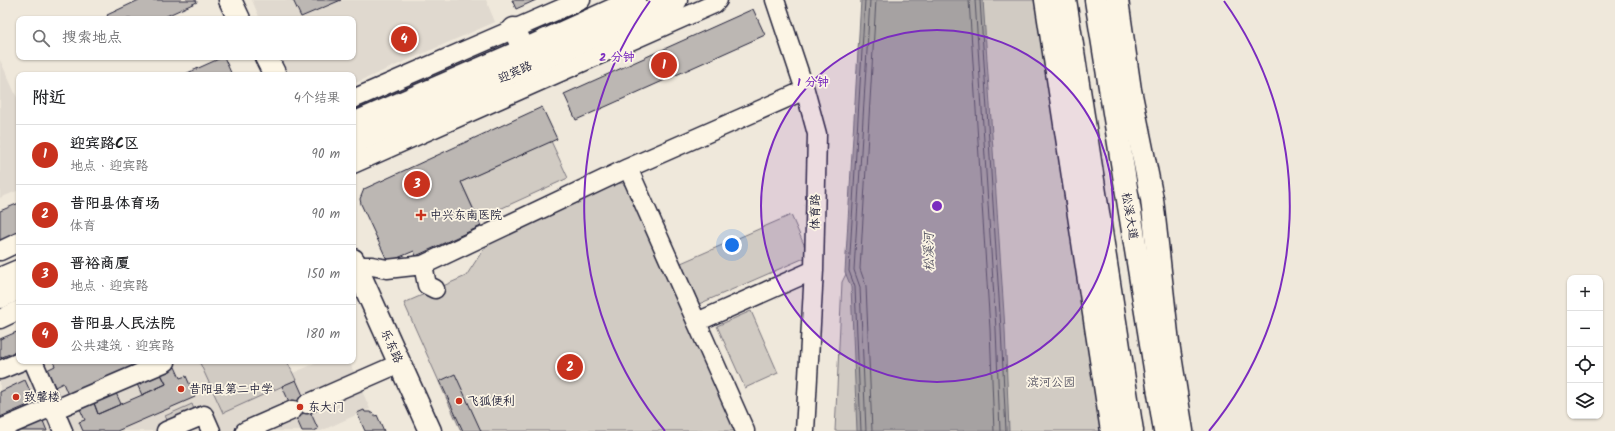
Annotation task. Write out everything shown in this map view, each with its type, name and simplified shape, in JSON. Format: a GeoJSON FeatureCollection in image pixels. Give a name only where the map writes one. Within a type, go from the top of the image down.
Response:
{"type":"FeatureCollection","features":[{"type":"Feature","properties":{"kind":"main road"},"geometry":{"type":"LineString","coordinates":[[230,0],[238,16]]}},
{"type":"Feature","properties":{"kind":"main road","name":"迎宾路"},"geometry":{"type":"LineString","coordinates":[[356,123],[531,66],[635,0]]}},
{"type":"Feature","properties":{"kind":"main road","name":"迎宾路"},"geometry":{"type":"LineString","coordinates":[[356,142],[531,66],[676,0]]}},
{"type":"Feature","properties":{"kind":"main road"},"geometry":{"type":"LineString","coordinates":[[1046,0],[1112,431]]}},
{"type":"Feature","properties":{"kind":"main road"},"geometry":{"type":"LineString","coordinates":[[1065,0],[1132,431]]}},
{"type":"Feature","properties":{"kind":"main road","name":"松溪大道"},"geometry":{"type":"LineString","coordinates":[[1096,0],[1165,431]]}},
{"type":"Feature","properties":{"kind":"main road"},"geometry":{"type":"LineString","coordinates":[[1117,0],[1130,90],[1152,199],[1168,343],[1182,431]]}},
{"type":"Feature","properties":{"kind":"main road"},"geometry":{"type":"LineString","coordinates":[[514,29],[531,66]]}},
{"type":"Feature","properties":{"kind":"main road"},"geometry":{"type":"LineString","coordinates":[[253,60],[257,72]]}},
{"type":"Feature","properties":{"kind":"main road"},"geometry":{"type":"LineString","coordinates":[[268,60],[274,72]]}},
{"type":"Feature","properties":{"kind":"main road","name":"乐东路"},"geometry":{"type":"LineString","coordinates":[[356,267],[430,431]]}},
{"type":"Feature","properties":{"kind":"main road"},"geometry":{"type":"LineString","coordinates":[[0,279],[16,271]]}},
{"type":"Feature","properties":{"kind":"main road"},"geometry":{"type":"LineString","coordinates":[[0,297],[16,289]]}},
{"type":"Feature","properties":{"kind":"main road","name":"乐东路"},"geometry":{"type":"LineString","coordinates":[[356,296],[417,431]]}},
{"type":"Feature","properties":{"kind":"street"},"geometry":{"type":"LineString","coordinates":[[356,98],[581,0]]}},
{"type":"Feature","properties":{"kind":"street"},"geometry":{"type":"LineString","coordinates":[[356,162],[531,66],[714,4],[718,0]]}},
{"type":"Feature","properties":{"kind":"street","name":"体育路"},"geometry":{"type":"LineString","coordinates":[[775,0],[805,90],[817,134],[814,270],[805,431]]}},
{"type":"Feature","properties":{"kind":"street"},"geometry":{"type":"LineString","coordinates":[[356,263],[387,269],[423,265],[628,168],[805,90]]}},
{"type":"Feature","properties":{"kind":"street"},"geometry":{"type":"LineString","coordinates":[[628,168],[745,431]]}},
{"type":"Feature","properties":{"kind":"street"},"geometry":{"type":"LineString","coordinates":[[0,251],[16,243]]}},
{"type":"Feature","properties":{"kind":"street"},"geometry":{"type":"LineString","coordinates":[[423,265],[427,285],[435,289]]}},
{"type":"Feature","properties":{"kind":"street"},"geometry":{"type":"LineString","coordinates":[[697,322],[814,270]]}},
{"type":"Feature","properties":{"kind":"street"},"geometry":{"type":"LineString","coordinates":[[0,319],[16,311]]}},
{"type":"Feature","properties":{"kind":"street"},"geometry":{"type":"LineString","coordinates":[[0,370],[16,363]]}},
{"type":"Feature","properties":{"kind":"street"},"geometry":{"type":"LineString","coordinates":[[34,364],[63,431]]}},
{"type":"Feature","properties":{"kind":"street"},"geometry":{"type":"LineString","coordinates":[[0,429],[161,364]]}},
{"type":"Feature","properties":{"kind":"street"},"geometry":{"type":"LineString","coordinates":[[245,431],[389,368]]}},
{"type":"Feature","properties":{"kind":"street"},"geometry":{"type":"LineString","coordinates":[[166,431],[204,415],[211,431]]}},
{"type":"Feature","properties":{"kind":"shaded area"},"geometry":{"type":"Polygon","coordinates":[[[252,0],[486,0],[495,22],[356,83],[356,72],[283,72],[278,60],[356,60],[356,16],[259,16],[252,0]]]}},
{"type":"Feature","properties":{"kind":"shaded area"},"geometry":{"type":"Polygon","coordinates":[[[0,60],[16,95],[16,191],[0,198],[0,60]]]}},
{"type":"Feature","properties":{"kind":"shaded area","name":"昔阳县第二中学"},"geometry":{"type":"Polygon","coordinates":[[[16,361],[16,364],[288,364],[293,373],[314,364],[350,364],[370,409],[358,413],[321,431],[0,431],[0,362],[16,361]]]}},
{"type":"Feature","properties":{"kind":"green space","name":"滨河公园"},"geometry":{"type":"Polygon","coordinates":[[[981,0],[1041,0],[1104,431],[1008,431],[981,0]]]}},
{"type":"Feature","properties":{"kind":"green space"},"geometry":{"type":"Polygon","coordinates":[[[551,141],[568,178],[478,219],[461,182],[551,141]]]}},
{"type":"Feature","properties":{"kind":"green space"},"geometry":{"type":"Polygon","coordinates":[[[614,183],[622,183],[627,187],[735,431],[461,431],[404,303],[466,276],[481,253],[493,240],[614,183]]]}},
{"type":"Feature","properties":{"kind":"green space"},"geometry":{"type":"Polygon","coordinates":[[[791,215],[809,256],[699,304],[681,263],[791,215]]]}},
{"type":"Feature","properties":{"kind":"green space"},"geometry":{"type":"Polygon","coordinates":[[[849,268],[856,287],[863,431],[835,431],[842,282],[849,268]]]}},
{"type":"Feature","properties":{"kind":"green space"},"geometry":{"type":"Polygon","coordinates":[[[751,311],[778,373],[745,388],[717,326],[751,311]]]}},
{"type":"Feature","properties":{"kind":"green space"},"geometry":{"type":"Polygon","coordinates":[[[200,364],[288,364],[296,380],[223,413],[200,364]]]}},
{"type":"Feature","properties":{"kind":"green space"},"geometry":{"type":"Polygon","coordinates":[[[192,404],[195,412],[169,423],[165,416],[192,404]]]}},
{"type":"Feature","properties":{"kind":"water","name":"松溪河"},"geometry":{"type":"Polygon","coordinates":[[[861,0],[983,0],[1005,329],[1009,431],[857,431],[851,287],[845,272],[861,0]]]}},
{"type":"Feature","properties":{"kind":"building"},"geometry":{"type":"Polygon","coordinates":[[[139,0],[196,0],[197,2],[167,16],[107,15],[139,0]]]}},
{"type":"Feature","properties":{"kind":"building"},"geometry":{"type":"Polygon","coordinates":[[[293,0],[341,0],[303,16],[301,16],[293,0]]]}},
{"type":"Feature","properties":{"kind":"building"},"geometry":{"type":"Polygon","coordinates":[[[512,0],[536,0],[516,9],[512,0]]]}},
{"type":"Feature","properties":{"kind":"building"},"geometry":{"type":"Polygon","coordinates":[[[753,9],[765,35],[576,120],[564,94],[753,9]]]}},
{"type":"Feature","properties":{"kind":"building"},"geometry":{"type":"Polygon","coordinates":[[[216,60],[225,60],[231,72],[190,72],[216,60]]]}},
{"type":"Feature","properties":{"kind":"building","name":"中兴东南医院"},"geometry":{"type":"Polygon","coordinates":[[[542,107],[557,139],[461,182],[481,226],[416,256],[414,251],[388,262],[361,204],[360,199],[364,189],[542,107]]]}},
{"type":"Feature","properties":{"kind":"building"},"geometry":{"type":"Polygon","coordinates":[[[16,204],[16,235],[0,243],[0,211],[16,204]]]}},
{"type":"Feature","properties":{"kind":"building"},"geometry":{"type":"Polygon","coordinates":[[[16,332],[16,351],[0,358],[0,339],[16,332]]]}},
{"type":"Feature","properties":{"kind":"building"},"geometry":{"type":"Polygon","coordinates":[[[54,364],[138,364],[68,395],[63,383],[55,387],[47,370],[55,366],[54,364]]]}},
{"type":"Feature","properties":{"kind":"building"},"geometry":{"type":"Polygon","coordinates":[[[175,367],[180,378],[186,376],[195,397],[117,431],[83,431],[79,422],[85,420],[80,409],[94,403],[98,414],[142,395],[166,384],[161,374],[175,367]]]}},
{"type":"Feature","properties":{"kind":"building"},"geometry":{"type":"Polygon","coordinates":[[[161,374],[166,384],[142,395],[137,384],[161,374]]]}},
{"type":"Feature","properties":{"kind":"building"},"geometry":{"type":"Polygon","coordinates":[[[455,374],[481,431],[463,431],[440,381],[455,374]]]}},
{"type":"Feature","properties":{"kind":"building","name":"致馨楼"},"geometry":{"type":"Polygon","coordinates":[[[25,380],[35,402],[0,417],[0,392],[25,380]]]}},
{"type":"Feature","properties":{"kind":"building","name":"东大门"},"geometry":{"type":"Polygon","coordinates":[[[296,380],[318,429],[314,431],[302,431],[282,386],[296,380]]]}},
{"type":"Feature","properties":{"kind":"building"},"geometry":{"type":"Polygon","coordinates":[[[116,393],[121,404],[98,414],[94,403],[116,393]]]}},
{"type":"Feature","properties":{"kind":"building"},"geometry":{"type":"Polygon","coordinates":[[[364,410],[365,412],[370,412],[376,416],[377,415],[384,431],[365,431],[357,413],[364,410]]]}},
{"type":"Feature","properties":{"kind":"building"},"geometry":{"type":"Polygon","coordinates":[[[43,421],[47,431],[20,431],[43,421]]]}},
{"type":"Feature","properties":{"kind":"place","name":"昔阳县人民法院"},"geometry":{"type":"Point","coordinates":[404,39]}},
{"type":"Feature","properties":{"kind":"place","name":"迎宾路C区"},"geometry":{"type":"Point","coordinates":[664,65]}},
{"type":"Feature","properties":{"kind":"place","name":"晋裕商厦"},"geometry":{"type":"Point","coordinates":[417,184]}},
{"type":"Feature","properties":{"kind":"place","name":"中兴东南医院"},"geometry":{"type":"Point","coordinates":[421,215]}},
{"type":"Feature","properties":{"kind":"place","name":"昔阳县体育场"},"geometry":{"type":"Point","coordinates":[570,367]}},
{"type":"Feature","properties":{"kind":"place","name":"昔阳县第二中学"},"geometry":{"type":"Point","coordinates":[181,389]}},
{"type":"Feature","properties":{"kind":"place","name":"致馨楼"},"geometry":{"type":"Point","coordinates":[16,397]}},
{"type":"Feature","properties":{"kind":"place","name":"飞狐便利"},"geometry":{"type":"Point","coordinates":[459,401]}},
{"type":"Feature","properties":{"kind":"place","name":"东大门"},"geometry":{"type":"Point","coordinates":[300,407]}}]}
